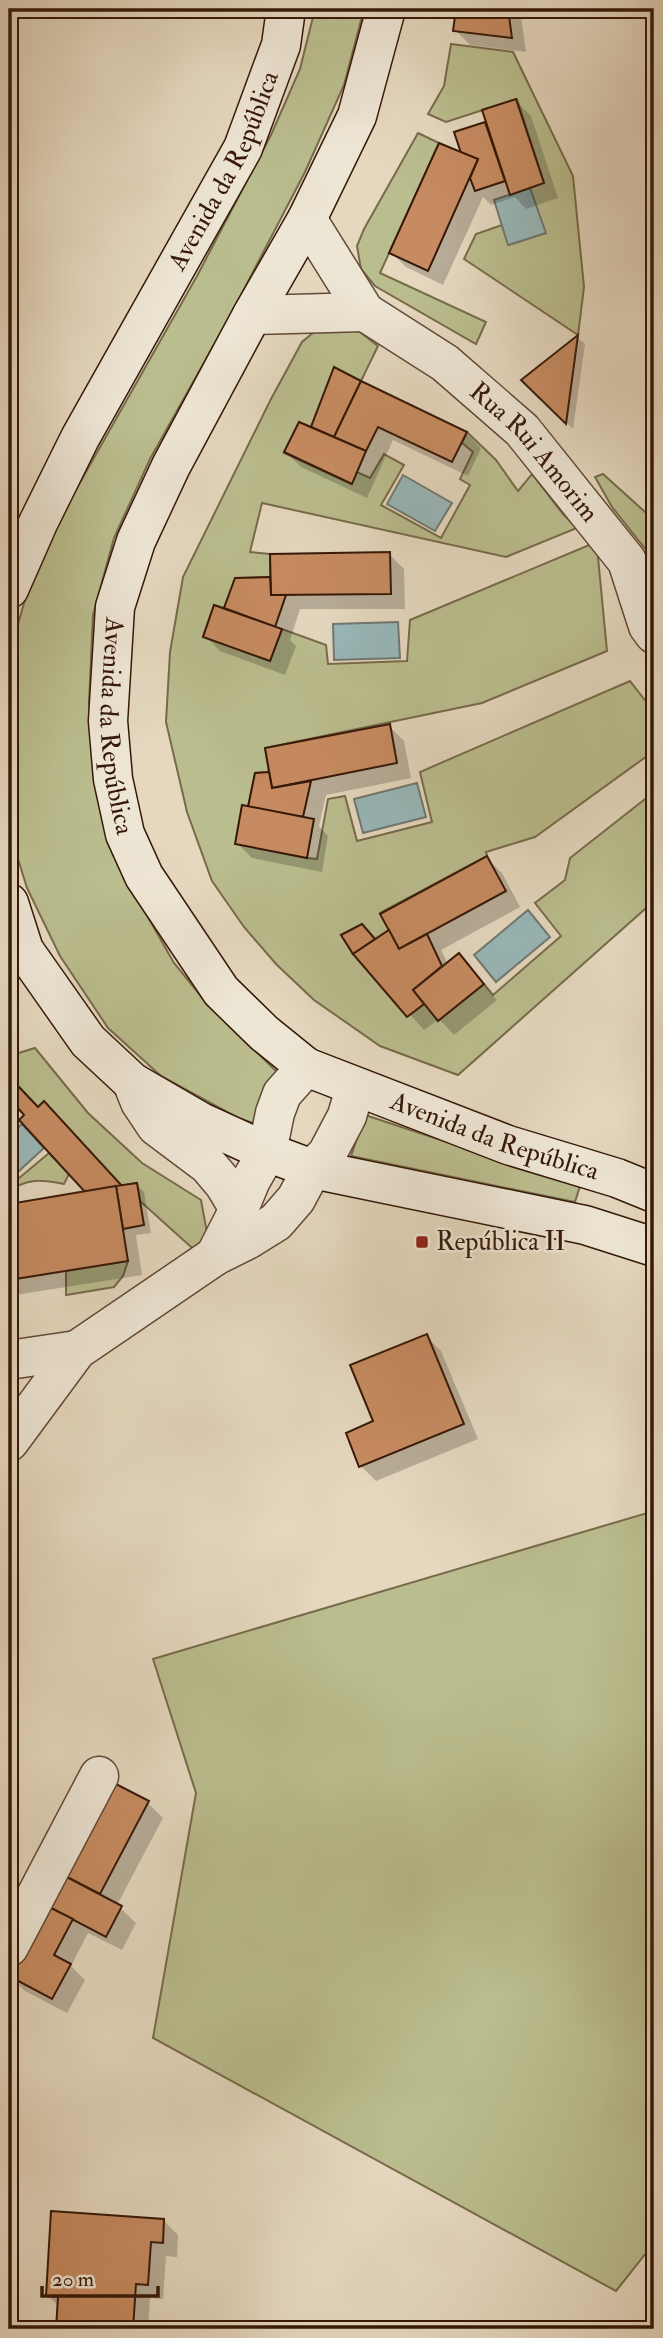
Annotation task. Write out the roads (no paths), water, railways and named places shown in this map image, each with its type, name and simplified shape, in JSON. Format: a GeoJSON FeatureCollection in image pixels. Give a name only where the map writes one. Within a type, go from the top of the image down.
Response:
{"type":"FeatureCollection","features":[{"type":"Feature","properties":{"kind":"main road","name":"Avenida da República"},"geometry":{"type":"LineString","coordinates":[[9,589],[80,438],[243,148],[281,45],[286,9]]}},
{"type":"Feature","properties":{"kind":"main road","name":"Avenida da República"},"geometry":{"type":"LineString","coordinates":[[386,9],[357,116],[307,219],[251,315],[171,467],[136,541],[115,607],[108,721],[113,779],[125,834],[144,876],[221,991],[264,1033],[306,1067],[508,1145],[617,1178],[654,1194]]}},
{"type":"Feature","properties":{"kind":"main road","name":"Rua Rui Amorim"},"geometry":{"type":"LineString","coordinates":[[307,219],[365,312],[445,363],[522,430],[627,561],[648,626],[654,634]]}},
{"type":"Feature","properties":{"kind":"main road"},"geometry":{"type":"LineString","coordinates":[[251,315],[365,312]]}},
{"type":"Feature","properties":{"kind":"main road","name":"Avenida da República"},"geometry":{"type":"LineString","coordinates":[[9,903],[24,950],[88,1041],[132,1082],[201,1122],[267,1152],[312,1168],[586,1225],[654,1247]]}},
{"type":"Feature","properties":{"kind":"main road"},"geometry":{"type":"LineString","coordinates":[[215,1256],[267,1152],[282,1094],[306,1067]]}},
{"type":"Feature","properties":{"kind":"main road"},"geometry":{"type":"LineString","coordinates":[[132,1082],[140,1102],[156,1126],[208,1165],[224,1184],[239,1209]]}},
{"type":"Feature","properties":{"kind":"main road"},"geometry":{"type":"LineString","coordinates":[[9,1442],[77,1350],[215,1256],[276,1222],[296,1199],[312,1168],[327,1154],[347,1116],[355,1088]]}},
{"type":"Feature","properties":{"kind":"main road"},"geometry":{"type":"LineString","coordinates":[[9,1360],[77,1350]]}},
{"type":"Feature","properties":{"kind":"main road"},"geometry":{"type":"LineString","coordinates":[[9,1947],[99,1776]]}},
{"type":"Feature","properties":{"kind":"water"},"geometry":{"type":"Polygon","coordinates":[[[530,188],[546,233],[508,245],[494,200],[530,188]]]}},
{"type":"Feature","properties":{"kind":"water"},"geometry":{"type":"Polygon","coordinates":[[[403,475],[452,503],[435,531],[387,504],[403,475]]]}},
{"type":"Feature","properties":{"kind":"water"},"geometry":{"type":"Polygon","coordinates":[[[398,622],[400,658],[334,660],[333,624],[398,622]]]}},
{"type":"Feature","properties":{"kind":"water"},"geometry":{"type":"Polygon","coordinates":[[[417,783],[426,817],[363,833],[354,799],[417,783]]]}},
{"type":"Feature","properties":{"kind":"water"},"geometry":{"type":"Polygon","coordinates":[[[528,910],[550,937],[496,982],[474,955],[528,910]]]}},
{"type":"Feature","properties":{"kind":"water"},"geometry":{"type":"Polygon","coordinates":[[[22,1124],[44,1148],[19,1171],[9,1160],[9,1136],[22,1124]]]}},
{"type":"Feature","properties":{"kind":"place","name":"República II"},"geometry":{"type":"Point","coordinates":[422,1242]}}]}
